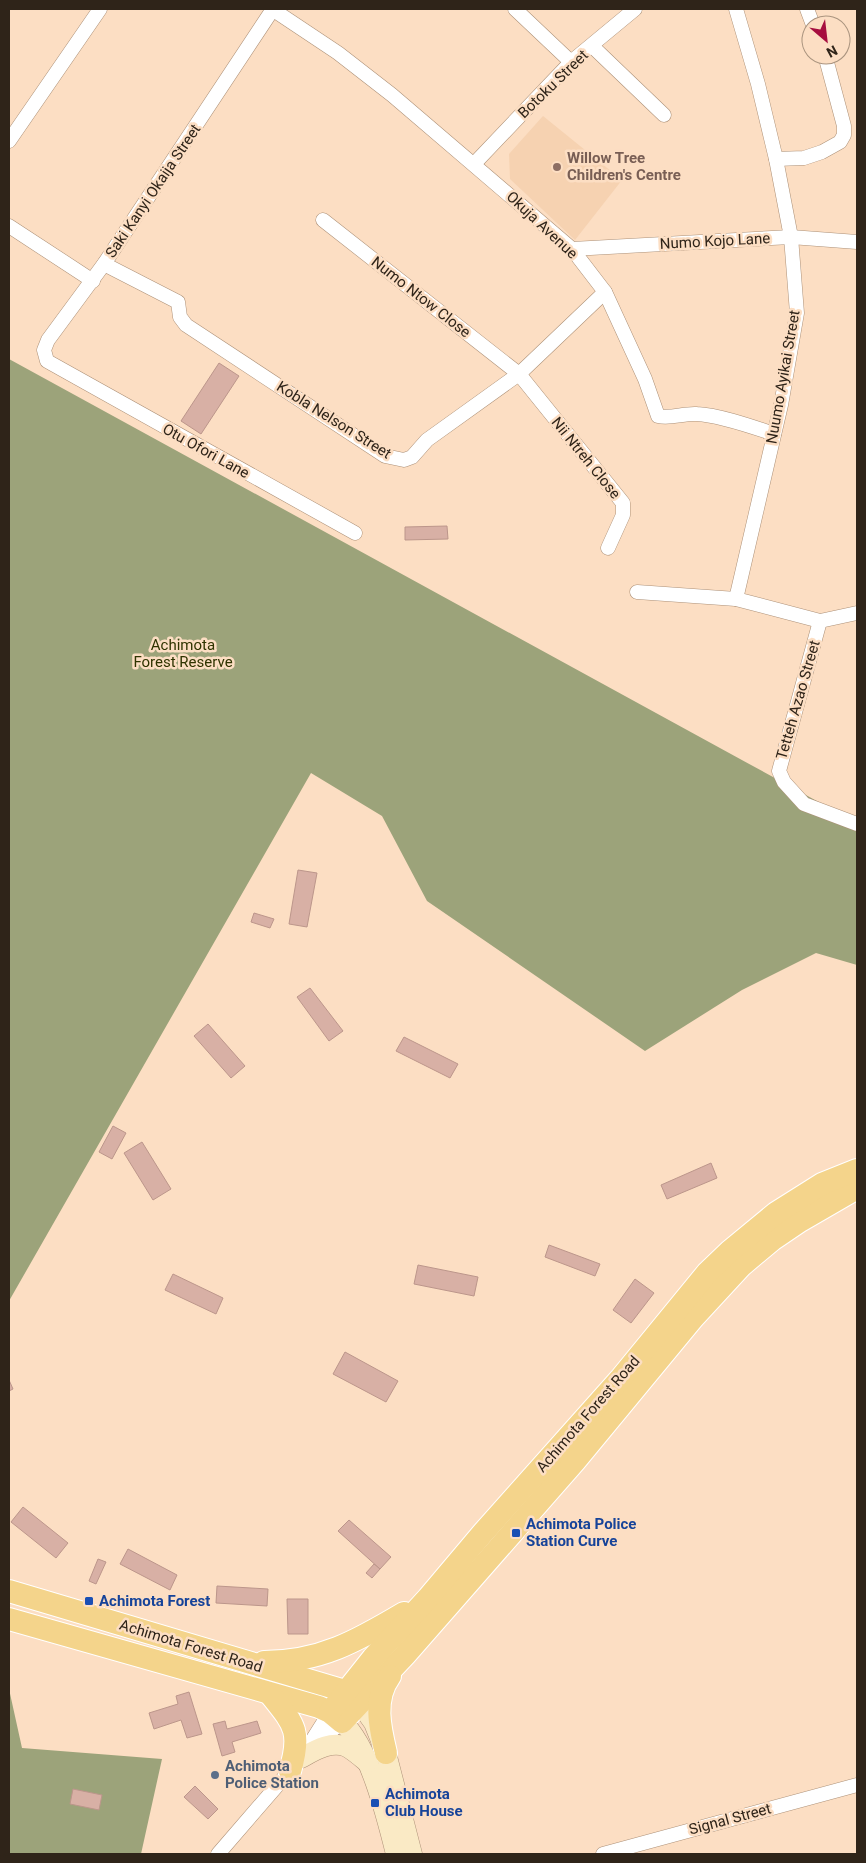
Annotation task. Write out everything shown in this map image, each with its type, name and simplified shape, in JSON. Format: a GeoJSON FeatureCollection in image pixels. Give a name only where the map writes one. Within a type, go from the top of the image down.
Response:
{"type":"FeatureCollection","features":[{"type":"Feature","properties":{"kind":"main road","name":"Achimota Forest Road"},"geometry":{"type":"LineString","coordinates":[[9,1619],[319,1707],[336,1717],[352,1697],[373,1658],[621,1378],[706,1273],[776,1213],[822,1184],[857,1170]]}},
{"type":"Feature","properties":{"kind":"main road","name":"Achimota Forest Road"},"geometry":{"type":"LineString","coordinates":[[352,1697],[405,1654],[575,1461],[693,1318],[741,1266],[772,1240],[800,1221],[857,1188]]}},
{"type":"Feature","properties":{"kind":"main road","name":"Achimota Forest Road"},"geometry":{"type":"LineString","coordinates":[[9,1591],[246,1662],[352,1697]]}},
{"type":"Feature","properties":{"kind":"main road"},"geometry":{"type":"LineString","coordinates":[[246,1662],[303,1660],[328,1653],[373,1632],[428,1598]]}},
{"type":"Feature","properties":{"kind":"main road"},"geometry":{"type":"LineString","coordinates":[[405,1654],[386,1680],[381,1695],[376,1758],[412,1854]]}},
{"type":"Feature","properties":{"kind":"main road"},"geometry":{"type":"LineString","coordinates":[[270,1694],[288,1716],[294,1728],[296,1764]]}},
{"type":"Feature","properties":{"kind":"main road"},"geometry":{"type":"LineString","coordinates":[[352,1697],[374,1723],[376,1758],[396,1854]]}},
{"type":"Feature","properties":{"kind":"main road"},"geometry":{"type":"LineString","coordinates":[[336,1717],[350,1729],[359,1743],[376,1758]]}},
{"type":"Feature","properties":{"kind":"main road"},"geometry":{"type":"LineString","coordinates":[[296,1764],[321,1748],[333,1745],[346,1747],[376,1758]]}},
{"type":"Feature","properties":{"kind":"street"},"geometry":{"type":"LineString","coordinates":[[9,141],[100,9]]}},
{"type":"Feature","properties":{"kind":"street","name":"Okuja Avenue"},"geometry":{"type":"LineString","coordinates":[[273,9],[346,59],[392,95],[572,249],[605,292],[645,378],[658,416],[667,418],[679,414],[699,414],[774,434]]}},
{"type":"Feature","properties":{"kind":"street","name":"Saki Kanyi Okaija Street"},"geometry":{"type":"LineString","coordinates":[[59,368],[47,361],[44,350],[48,340],[104,264],[273,9]]}},
{"type":"Feature","properties":{"kind":"street"},"geometry":{"type":"LineString","coordinates":[[515,9],[571,62]]}},
{"type":"Feature","properties":{"kind":"street","name":"Botoku Street"},"geometry":{"type":"LineString","coordinates":[[474,164],[571,62],[635,9]]}},
{"type":"Feature","properties":{"kind":"street","name":"Nuumo Ayikai Street"},"geometry":{"type":"LineString","coordinates":[[736,9],[758,84],[776,159],[791,237],[796,312],[781,405],[736,599]]}},
{"type":"Feature","properties":{"kind":"street"},"geometry":{"type":"LineString","coordinates":[[592,46],[664,115]]}},
{"type":"Feature","properties":{"kind":"street"},"geometry":{"type":"LineString","coordinates":[[776,159],[804,158],[822,152],[840,142],[844,135],[844,126],[828,65]]}},
{"type":"Feature","properties":{"kind":"street","name":"Numo Ntow Close"},"geometry":{"type":"LineString","coordinates":[[323,220],[519,374]]}},
{"type":"Feature","properties":{"kind":"street"},"geometry":{"type":"LineString","coordinates":[[9,226],[92,281]]}},
{"type":"Feature","properties":{"kind":"street","name":"Numo Kojo Lane"},"geometry":{"type":"LineString","coordinates":[[572,249],[791,237],[857,242]]}},
{"type":"Feature","properties":{"kind":"street","name":"Kobla Nelson Street"},"geometry":{"type":"LineString","coordinates":[[104,264],[178,302],[180,316],[186,325],[385,456],[404,460],[412,457],[428,440],[519,374],[605,292]]}},
{"type":"Feature","properties":{"kind":"street","name":"Otu Ofori Lane"},"geometry":{"type":"LineString","coordinates":[[59,368],[355,533]]}},
{"type":"Feature","properties":{"kind":"street","name":"Nii Ntreh Close"},"geometry":{"type":"LineString","coordinates":[[519,374],[623,502],[623,515],[608,548]]}},
{"type":"Feature","properties":{"kind":"street"},"geometry":{"type":"LineString","coordinates":[[637,592],[736,599],[820,621],[857,613]]}},
{"type":"Feature","properties":{"kind":"street","name":"Tetteh Azao Street"},"geometry":{"type":"LineString","coordinates":[[820,621],[779,771],[784,782],[804,804],[857,824]]}},
{"type":"Feature","properties":{"kind":"street"},"geometry":{"type":"LineString","coordinates":[[218,1854],[336,1717]]}},
{"type":"Feature","properties":{"kind":"street","name":"Signal Street"},"geometry":{"type":"LineString","coordinates":[[603,1854],[857,1785]]}},
{"type":"Feature","properties":{"kind":"shaded area","name":"Willow Tree Children's Centre"},"geometry":{"type":"Polygon","coordinates":[[[543,116],[622,180],[575,240],[510,179],[509,154],[543,116]]]}},
{"type":"Feature","properties":{"kind":"green space","name":"Achimota Forest Reserve"},"geometry":{"type":"Polygon","coordinates":[[[9,359],[857,823],[857,965],[816,953],[742,990],[645,1051],[427,901],[382,816],[311,773],[9,1301],[9,359]]]}},
{"type":"Feature","properties":{"kind":"green space"},"geometry":{"type":"Polygon","coordinates":[[[9,1689],[22,1748],[162,1759],[141,1854],[9,1854],[9,1689]]]}},
{"type":"Feature","properties":{"kind":"building"},"geometry":{"type":"Polygon","coordinates":[[[219,363],[239,376],[201,434],[181,421],[219,363]]]}},
{"type":"Feature","properties":{"kind":"building"},"geometry":{"type":"Polygon","coordinates":[[[447,526],[448,539],[405,540],[405,527],[447,526]]]}},
{"type":"Feature","properties":{"kind":"building"},"geometry":{"type":"Polygon","coordinates":[[[298,870],[317,873],[307,927],[289,924],[298,870]]]}},
{"type":"Feature","properties":{"kind":"building"},"geometry":{"type":"Polygon","coordinates":[[[254,913],[274,919],[270,928],[251,922],[254,913]]]}},
{"type":"Feature","properties":{"kind":"building"},"geometry":{"type":"Polygon","coordinates":[[[310,988],[343,1031],[329,1041],[297,997],[310,988]]]}},
{"type":"Feature","properties":{"kind":"building"},"geometry":{"type":"Polygon","coordinates":[[[208,1024],[245,1066],[231,1078],[194,1036],[208,1024]]]}},
{"type":"Feature","properties":{"kind":"building"},"geometry":{"type":"Polygon","coordinates":[[[404,1037],[458,1064],[450,1078],[396,1051],[404,1037]]]}},
{"type":"Feature","properties":{"kind":"building"},"geometry":{"type":"Polygon","coordinates":[[[113,1126],[126,1133],[112,1159],[99,1152],[113,1126]]]}},
{"type":"Feature","properties":{"kind":"building"},"geometry":{"type":"Polygon","coordinates":[[[142,1142],[171,1189],[153,1200],[124,1153],[142,1142]]]}},
{"type":"Feature","properties":{"kind":"building"},"geometry":{"type":"Polygon","coordinates":[[[711,1163],[717,1178],[667,1199],[661,1185],[711,1163]]]}},
{"type":"Feature","properties":{"kind":"building"},"geometry":{"type":"Polygon","coordinates":[[[549,1245],[600,1264],[595,1276],[545,1257],[549,1245]]]}},
{"type":"Feature","properties":{"kind":"building"},"geometry":{"type":"Polygon","coordinates":[[[418,1265],[478,1277],[474,1296],[414,1284],[418,1265]]]}},
{"type":"Feature","properties":{"kind":"building"},"geometry":{"type":"Polygon","coordinates":[[[173,1274],[223,1298],[216,1314],[165,1290],[173,1274]]]}},
{"type":"Feature","properties":{"kind":"building"},"geometry":{"type":"Polygon","coordinates":[[[635,1279],[654,1293],[631,1323],[613,1310],[635,1279]]]}},
{"type":"Feature","properties":{"kind":"building"},"geometry":{"type":"Polygon","coordinates":[[[345,1352],[398,1381],[386,1402],[333,1374],[345,1352]]]}},
{"type":"Feature","properties":{"kind":"building"},"geometry":{"type":"Polygon","coordinates":[[[9,1380],[13,1389],[9,1391],[9,1380]]]}},
{"type":"Feature","properties":{"kind":"building"},"geometry":{"type":"Polygon","coordinates":[[[23,1507],[68,1543],[56,1558],[11,1522],[23,1507]]]}},
{"type":"Feature","properties":{"kind":"building"},"geometry":{"type":"Polygon","coordinates":[[[349,1520],[391,1557],[380,1569],[338,1531],[349,1520]]]}},
{"type":"Feature","properties":{"kind":"building"},"geometry":{"type":"Polygon","coordinates":[[[128,1549],[177,1575],[170,1590],[120,1564],[128,1549]]]}},
{"type":"Feature","properties":{"kind":"building"},"geometry":{"type":"Polygon","coordinates":[[[98,1559],[106,1562],[96,1584],[89,1581],[98,1559]]]}},
{"type":"Feature","properties":{"kind":"building"},"geometry":{"type":"Polygon","coordinates":[[[374,1564],[380,1569],[372,1578],[366,1573],[374,1564]]]}},
{"type":"Feature","properties":{"kind":"building"},"geometry":{"type":"Polygon","coordinates":[[[217,1586],[268,1589],[267,1606],[216,1603],[217,1586]]]}},
{"type":"Feature","properties":{"kind":"building"},"geometry":{"type":"Polygon","coordinates":[[[287,1599],[308,1599],[308,1634],[288,1634],[287,1599]]]}},
{"type":"Feature","properties":{"kind":"building"},"geometry":{"type":"Polygon","coordinates":[[[189,1692],[202,1734],[187,1738],[181,1720],[154,1729],[149,1713],[178,1704],[176,1696],[189,1692]]]}},
{"type":"Feature","properties":{"kind":"building"},"geometry":{"type":"Polygon","coordinates":[[[225,1721],[227,1729],[257,1721],[261,1733],[232,1742],[235,1752],[222,1756],[213,1724],[225,1721]]]}},
{"type":"Feature","properties":{"kind":"building"},"geometry":{"type":"Polygon","coordinates":[[[195,1786],[218,1809],[208,1819],[184,1797],[195,1786]]]}},
{"type":"Feature","properties":{"kind":"building"},"geometry":{"type":"Polygon","coordinates":[[[73,1789],[102,1795],[99,1810],[70,1804],[73,1789]]]}},
{"type":"Feature","properties":{"kind":"place","name":"Willow Tree Children's Centre"},"geometry":{"type":"Point","coordinates":[557,167]}},
{"type":"Feature","properties":{"kind":"place","name":"Achimota Police Station Curve"},"geometry":{"type":"Point","coordinates":[516,1533]}},
{"type":"Feature","properties":{"kind":"place","name":"Achimota Forest"},"geometry":{"type":"Point","coordinates":[89,1601]}},
{"type":"Feature","properties":{"kind":"place","name":"Achimota Police Station"},"geometry":{"type":"Point","coordinates":[215,1775]}},
{"type":"Feature","properties":{"kind":"place","name":"Achimota Club House"},"geometry":{"type":"Point","coordinates":[375,1803]}}]}
